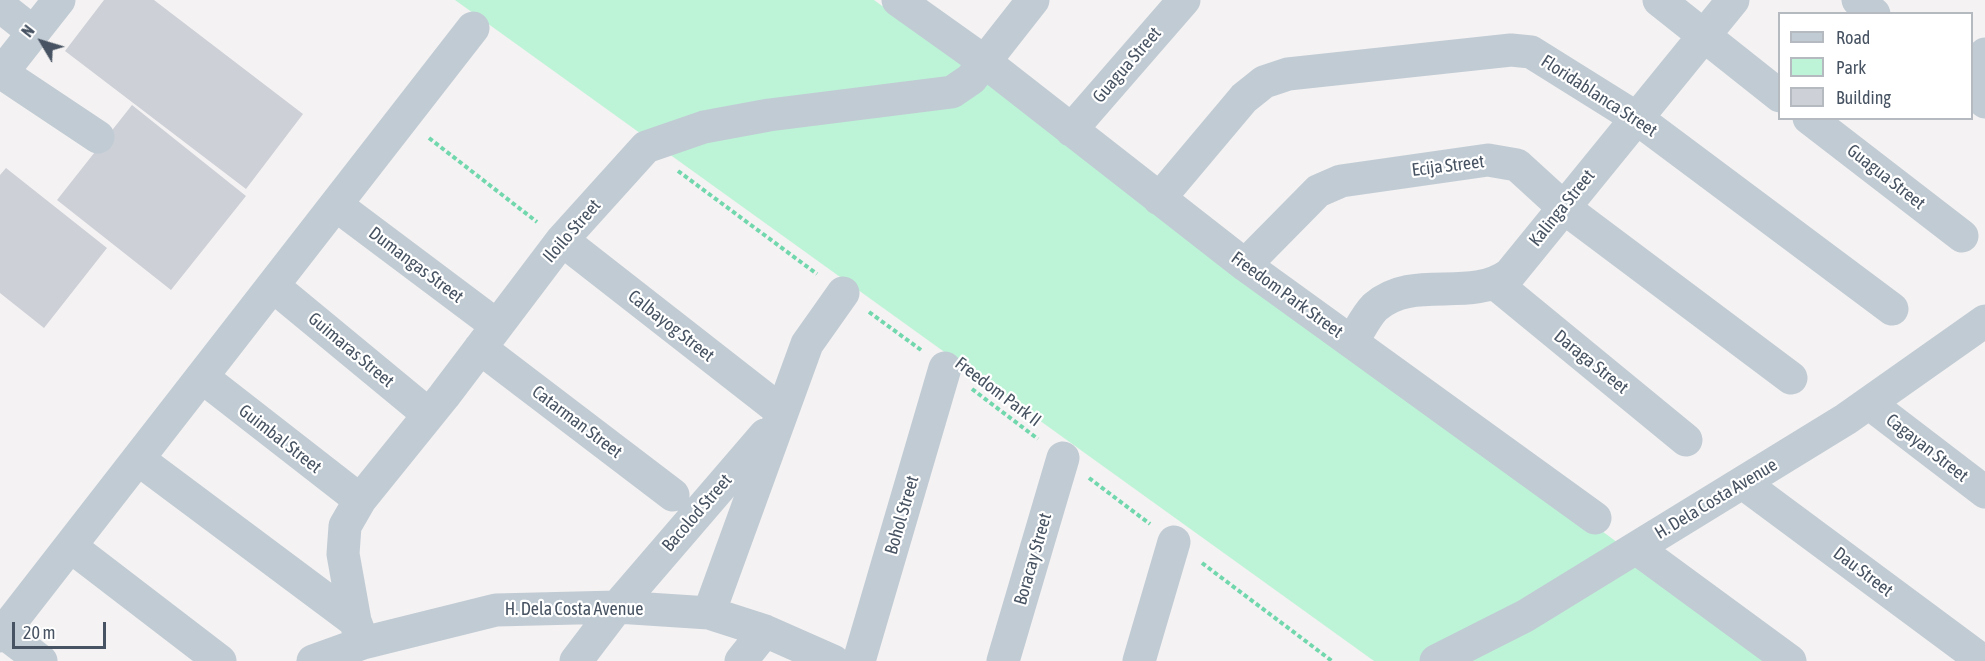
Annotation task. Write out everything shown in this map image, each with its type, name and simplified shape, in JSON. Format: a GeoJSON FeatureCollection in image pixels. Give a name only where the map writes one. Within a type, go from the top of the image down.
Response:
{"type":"FeatureCollection","features":[{"type":"Feature","properties":{"kind":"street"},"geometry":{"type":"LineString","coordinates":[[59,0],[1,74],[98,137]]}},
{"type":"Feature","properties":{"kind":"street","name":"Freedom Park Street"},"geometry":{"type":"LineString","coordinates":[[898,0],[985,62],[1245,265],[1595,518]]}},
{"type":"Feature","properties":{"kind":"street","name":"Iloilo Street"},"geometry":{"type":"LineString","coordinates":[[359,632],[344,554],[345,526],[360,500],[562,240],[646,147],[704,127],[769,115],[952,92],[971,79],[1033,0]]}},
{"type":"Feature","properties":{"kind":"street","name":"Guagua Street"},"geometry":{"type":"LineString","coordinates":[[1071,130],[1184,0]]}},
{"type":"Feature","properties":{"kind":"street"},"geometry":{"type":"LineString","coordinates":[[1659,0],[1778,95]]}},
{"type":"Feature","properties":{"kind":"street","name":"Kalinga Street"},"geometry":{"type":"LineString","coordinates":[[1496,284],[1510,274],[1635,117],[1733,0]]}},
{"type":"Feature","properties":{"kind":"street"},"geometry":{"type":"LineString","coordinates":[[0,6],[33,32]]}},
{"type":"Feature","properties":{"kind":"street"},"geometry":{"type":"LineString","coordinates":[[41,661],[2,634],[473,28]]}},
{"type":"Feature","properties":{"kind":"street","name":"Floridablanca Street"},"geometry":{"type":"LineString","coordinates":[[1160,199],[1244,98],[1264,82],[1288,74],[1511,50],[1531,52],[1635,117],[1892,309]]}},
{"type":"Feature","properties":{"kind":"street"},"geometry":{"type":"LineString","coordinates":[[1973,69],[1985,54]]}},
{"type":"Feature","properties":{"kind":"street"},"geometry":{"type":"LineString","coordinates":[[1973,93],[1985,102]]}},
{"type":"Feature","properties":{"kind":"street","name":"Guagua Street"},"geometry":{"type":"LineString","coordinates":[[1812,120],[1962,236]]}},
{"type":"Feature","properties":{"kind":"street","name":"Ecija Street"},"geometry":{"type":"LineString","coordinates":[[1245,265],[1318,191],[1341,181],[1488,160],[1503,161],[1517,165],[1563,207],[1791,378]]}},
{"type":"Feature","properties":{"kind":"street","name":"Dumangas Street"},"geometry":{"type":"LineString","coordinates":[[336,204],[488,336]]}},
{"type":"Feature","properties":{"kind":"street","name":"Calbayog Street"},"geometry":{"type":"LineString","coordinates":[[562,240],[779,415]]}},
{"type":"Feature","properties":{"kind":"street"},"geometry":{"type":"LineString","coordinates":[[1352,342],[1374,308],[1399,292],[1425,288],[1479,288],[1496,284]]}},
{"type":"Feature","properties":{"kind":"street","name":"Daraga Street"},"geometry":{"type":"LineString","coordinates":[[1496,284],[1686,440]]}},
{"type":"Feature","properties":{"kind":"street","name":"Guimaras Street"},"geometry":{"type":"LineString","coordinates":[[273,286],[428,414]]}},
{"type":"Feature","properties":{"kind":"street","name":"Bacolod Street"},"geometry":{"type":"LineString","coordinates":[[709,613],[779,415],[807,344],[843,293]]}},
{"type":"Feature","properties":{"kind":"street","name":"H. Dela Costa Avenue"},"geometry":{"type":"LineString","coordinates":[[1436,661],[1525,616],[1743,483],[1870,404],[1984,323]]}},
{"type":"Feature","properties":{"kind":"street","name":"Catarman Street"},"geometry":{"type":"LineString","coordinates":[[488,336],[673,495]]}},
{"type":"Feature","properties":{"kind":"street","name":"Bohol Street"},"geometry":{"type":"LineString","coordinates":[[859,661],[945,368]]}},
{"type":"Feature","properties":{"kind":"street","name":"Guimbal Street"},"geometry":{"type":"LineString","coordinates":[[202,377],[360,500]]}},
{"type":"Feature","properties":{"kind":"street","name":"Cagayan Street"},"geometry":{"type":"LineString","coordinates":[[1870,404],[1985,492]]}},
{"type":"Feature","properties":{"kind":"street","name":"Bacolod Street"},"geometry":{"type":"LineString","coordinates":[[576,661],[617,607],[779,415]]}},
{"type":"Feature","properties":{"kind":"street","name":"Boracay Street"},"geometry":{"type":"LineString","coordinates":[[1003,661],[1063,458]]}},
{"type":"Feature","properties":{"kind":"street"},"geometry":{"type":"LineString","coordinates":[[138,459],[359,632]]}},
{"type":"Feature","properties":{"kind":"street","name":"Dau Street"},"geometry":{"type":"LineString","coordinates":[[1743,483],[1983,661]]}},
{"type":"Feature","properties":{"kind":"street"},"geometry":{"type":"LineString","coordinates":[[1139,661],[1174,542]]}},
{"type":"Feature","properties":{"kind":"street"},"geometry":{"type":"LineString","coordinates":[[70,546],[220,661]]}},
{"type":"Feature","properties":{"kind":"street"},"geometry":{"type":"LineString","coordinates":[[1636,548],[1790,661]]}},
{"type":"Feature","properties":{"kind":"street","name":"H. Dela Costa Avenue"},"geometry":{"type":"LineString","coordinates":[[313,661],[359,632],[496,610],[617,607],[709,613],[765,631],[833,661]]}},
{"type":"Feature","properties":{"kind":"street"},"geometry":{"type":"LineString","coordinates":[[741,661],[765,631]]}},
{"type":"Feature","properties":{"kind":"path"},"geometry":{"type":"LineString","coordinates":[[404,119],[562,240]]}},
{"type":"Feature","properties":{"kind":"path","name":"Freedom Park II"},"geometry":{"type":"LineString","coordinates":[[646,147],[945,368],[1332,661]]}},
{"type":"Feature","properties":{"kind":"green space"},"geometry":{"type":"Polygon","coordinates":[[[455,0],[874,0],[1780,661],[1374,661],[455,0]]]}},
{"type":"Feature","properties":{"kind":"building"},"geometry":{"type":"Polygon","coordinates":[[[104,0],[154,0],[303,114],[246,189],[65,51],[104,0]]]}},
{"type":"Feature","properties":{"kind":"building"},"geometry":{"type":"Polygon","coordinates":[[[132,105],[246,196],[171,290],[57,200],[132,105]]]}},
{"type":"Feature","properties":{"kind":"building"},"geometry":{"type":"Polygon","coordinates":[[[6,168],[107,248],[44,328],[0,293],[0,175],[6,168]]]}}]}
